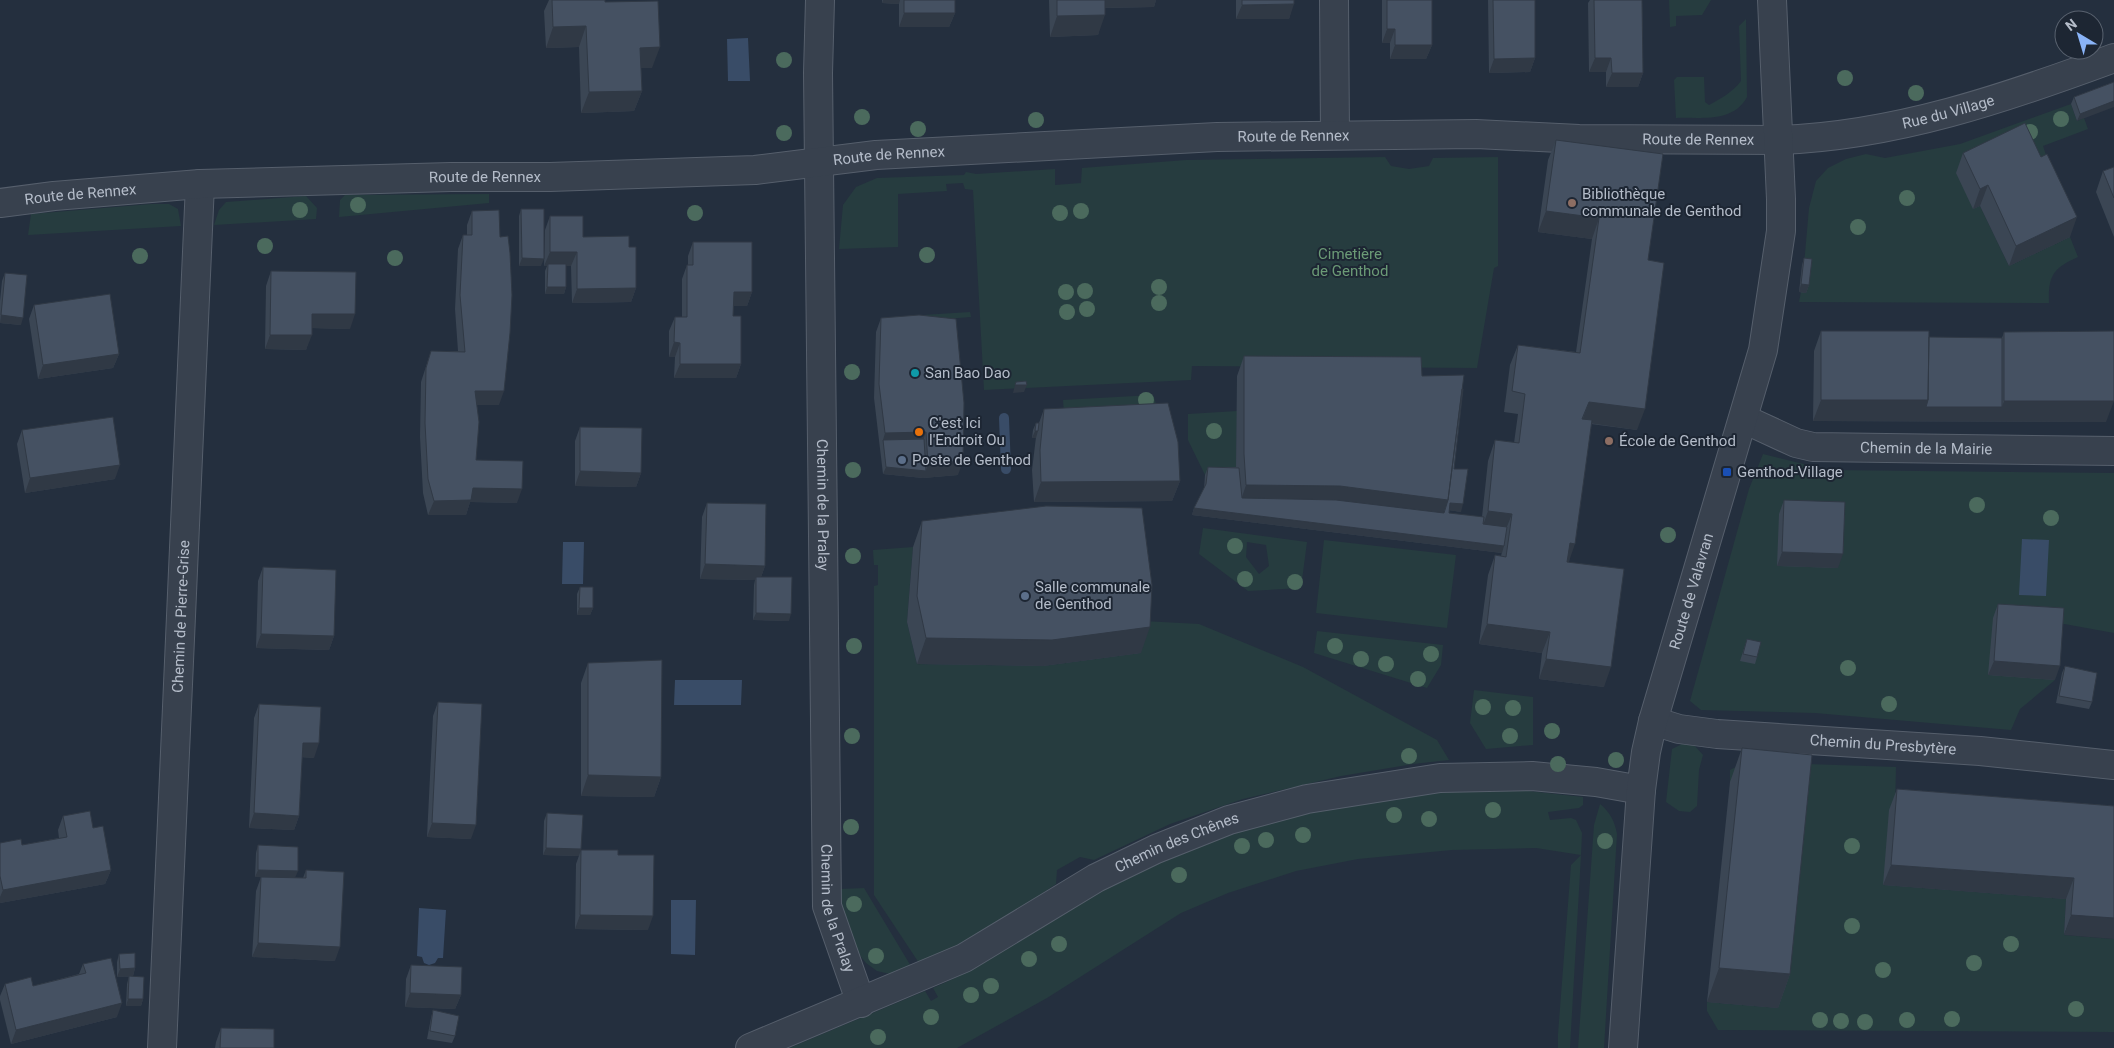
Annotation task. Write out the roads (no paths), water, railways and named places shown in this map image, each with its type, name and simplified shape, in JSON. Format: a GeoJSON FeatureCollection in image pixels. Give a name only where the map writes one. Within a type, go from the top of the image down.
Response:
{"type":"FeatureCollection","features":[{"type":"Feature","properties":{"kind":"street","name":"Chemin de la Pralay"},"geometry":{"type":"LineString","coordinates":[[820,0],[818,73],[827,906],[862,1003]]}},
{"type":"Feature","properties":{"kind":"street"},"geometry":{"type":"LineString","coordinates":[[1334,0],[1335,134]]}},
{"type":"Feature","properties":{"kind":"street","name":"Route de Valavran"},"geometry":{"type":"LineString","coordinates":[[1631,1047],[1641,790],[1646,752],[1763,350],[1781,231],[1779,140],[1772,0]]}},
{"type":"Feature","properties":{"kind":"street","name":"Rue du Village"},"geometry":{"type":"LineString","coordinates":[[1779,140],[1872,130],[1963,109],[2029,89],[2114,58]]}},
{"type":"Feature","properties":{"kind":"street","name":"Route de Rennex"},"geometry":{"type":"LineString","coordinates":[[0,203],[54,196],[200,184],[736,170],[860,157],[947,151],[1202,138],[1335,134],[1526,135],[1579,139],[1779,140]]}},
{"type":"Feature","properties":{"kind":"street","name":"Chemin de Pierre-Grise"},"geometry":{"type":"LineString","coordinates":[[162,1048],[200,184]]}},
{"type":"Feature","properties":{"kind":"street","name":"Chemin de la Mairie"},"geometry":{"type":"LineString","coordinates":[[1744,419],[1796,443],[1812,447],[2114,451]]}},
{"type":"Feature","properties":{"kind":"street","name":"Chemin du Presbytère"},"geometry":{"type":"LineString","coordinates":[[1654,721],[1679,728],[1717,734],[1980,751],[2114,765]]}},
{"type":"Feature","properties":{"kind":"street","name":"Chemin des Chênes"},"geometry":{"type":"LineString","coordinates":[[750,1048],[862,1003],[984,948],[1077,889],[1116,868],[1192,834],[1268,809],[1374,787],[1473,776],[1541,777],[1596,782],[1641,790]]}},
{"type":"Feature","properties":{"kind":"water"},"geometry":{"type":"Polygon","coordinates":[[[748,38],[750,81],[728,81],[727,39],[748,38]]]}},
{"type":"Feature","properties":{"kind":"water"},"geometry":{"type":"Polygon","coordinates":[[[2022,539],[2049,540],[2046,596],[2019,595],[2022,539]]]}},
{"type":"Feature","properties":{"kind":"water"},"geometry":{"type":"Polygon","coordinates":[[[563,542],[584,542],[583,584],[562,584],[563,542]]]}},
{"type":"Feature","properties":{"kind":"water"},"geometry":{"type":"Polygon","coordinates":[[[675,680],[742,680],[741,705],[674,705],[675,680]]]}},
{"type":"Feature","properties":{"kind":"water"},"geometry":{"type":"Polygon","coordinates":[[[671,900],[696,900],[695,955],[671,954],[671,900]]]}},
{"type":"Feature","properties":{"kind":"water"},"geometry":{"type":"Polygon","coordinates":[[[419,908],[446,910],[443,958],[438,958],[435,963],[429,965],[424,963],[422,957],[417,956],[419,908]]]}},
{"type":"Feature","properties":{"kind":"waterway"},"geometry":{"type":"LineString","coordinates":[[1004,418],[1006,469]]}},
{"type":"Feature","properties":{"kind":"place","name":"Bibliothèque communale de Genthod"},"geometry":{"type":"Point","coordinates":[1572,203]}},
{"type":"Feature","properties":{"kind":"place","name":"San Bao Dao"},"geometry":{"type":"Point","coordinates":[915,373]}},
{"type":"Feature","properties":{"kind":"place","name":"C'est Ici l'Endroit Ou"},"geometry":{"type":"Point","coordinates":[919,432]}},
{"type":"Feature","properties":{"kind":"place","name":"École de Genthod"},"geometry":{"type":"Point","coordinates":[1609,441]}},
{"type":"Feature","properties":{"kind":"place","name":"Poste de Genthod"},"geometry":{"type":"Point","coordinates":[902,460]}},
{"type":"Feature","properties":{"kind":"place","name":"Genthod-Village"},"geometry":{"type":"Point","coordinates":[1727,472]}},
{"type":"Feature","properties":{"kind":"place","name":"Salle communale de Genthod"},"geometry":{"type":"Point","coordinates":[1025,596]}},
{"type":"Feature","properties":{"kind":"park label","name":"Cimetière de Genthod"},"geometry":{"type":"Point","coordinates":[1350,262]}}]}
